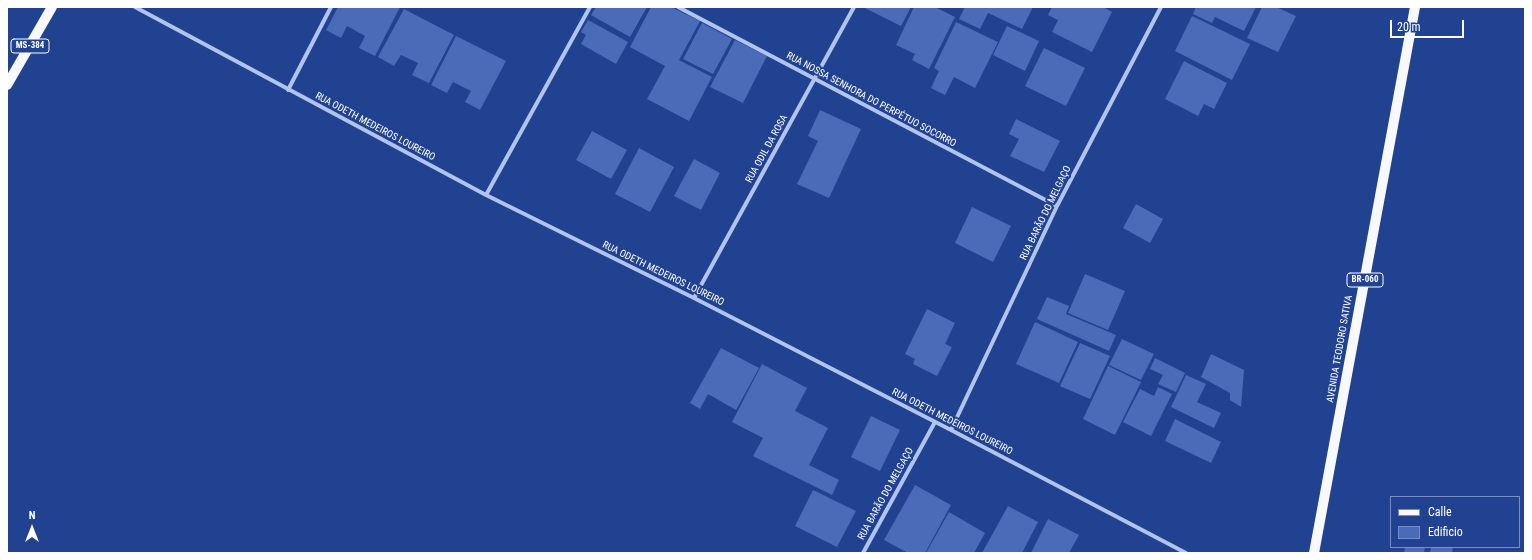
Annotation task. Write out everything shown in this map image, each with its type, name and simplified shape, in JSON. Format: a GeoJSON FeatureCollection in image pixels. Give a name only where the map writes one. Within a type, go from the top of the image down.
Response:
{"type":"FeatureCollection","features":[{"type":"Feature","properties":{"kind":"main road","name":"MS-384"},"geometry":{"type":"LineString","coordinates":[[7,85],[52,7]]}},
{"type":"Feature","properties":{"kind":"main road","name":"AVENIDA TEODORO SATIVA"},"geometry":{"type":"LineString","coordinates":[[1314,553],[1415,7]]}},
{"type":"Feature","properties":{"kind":"street","name":"RUA ODETH MEDEIROS LOUREIRO"},"geometry":{"type":"LineString","coordinates":[[135,7],[486,195],[694,298],[1186,553]]}},
{"type":"Feature","properties":{"kind":"street"},"geometry":{"type":"LineString","coordinates":[[288,90],[331,7]]}},
{"type":"Feature","properties":{"kind":"street"},"geometry":{"type":"LineString","coordinates":[[486,195],[590,7]]}},
{"type":"Feature","properties":{"kind":"street","name":"RUA NOSSA SENHORA DO PERPÉTUO SOCORRO"},"geometry":{"type":"LineString","coordinates":[[678,7],[1057,206]]}},
{"type":"Feature","properties":{"kind":"street","name":"RUA ODIL DA ROSA"},"geometry":{"type":"LineString","coordinates":[[694,298],[854,7]]}},
{"type":"Feature","properties":{"kind":"street","name":"RUA BARÃO DO MELGAÇO"},"geometry":{"type":"LineString","coordinates":[[951,430],[1057,206],[1161,7]]}},
{"type":"Feature","properties":{"kind":"street","name":"RUA BARÃO DO MELGAÇO"},"geometry":{"type":"LineString","coordinates":[[863,553],[935,422]]}},
{"type":"Feature","properties":{"kind":"building"},"geometry":{"type":"Polygon","coordinates":[[[338,7],[400,7],[375,56],[359,48],[365,36],[347,26],[341,38],[326,30],[338,7]]]}},
{"type":"Feature","properties":{"kind":"building"},"geometry":{"type":"Polygon","coordinates":[[[596,7],[647,7],[630,37],[591,15],[596,7]]]}},
{"type":"Feature","properties":{"kind":"building"},"geometry":{"type":"Polygon","coordinates":[[[651,7],[671,7],[700,21],[679,60],[712,77],[689,121],[647,99],[665,66],[630,47],[651,7]]]}},
{"type":"Feature","properties":{"kind":"building"},"geometry":{"type":"Polygon","coordinates":[[[911,7],[901,26],[865,8],[911,7]]]}},
{"type":"Feature","properties":{"kind":"building"},"geometry":{"type":"Polygon","coordinates":[[[914,7],[935,7],[955,17],[929,69],[912,60],[915,54],[896,45],[914,7]]]}},
{"type":"Feature","properties":{"kind":"building"},"geometry":{"type":"Polygon","coordinates":[[[965,7],[1033,7],[1022,29],[988,13],[980,29],[959,19],[965,7]]]}},
{"type":"Feature","properties":{"kind":"building"},"geometry":{"type":"Polygon","coordinates":[[[1052,7],[1103,7],[1112,12],[1092,52],[1052,32],[1058,20],[1048,15],[1052,7]]]}},
{"type":"Feature","properties":{"kind":"building"},"geometry":{"type":"Polygon","coordinates":[[[1196,7],[1256,7],[1244,31],[1215,17],[1212,23],[1193,14],[1196,7]]]}},
{"type":"Feature","properties":{"kind":"building"},"geometry":{"type":"Polygon","coordinates":[[[1262,7],[1276,7],[1296,16],[1278,52],[1247,38],[1262,7]]]}},
{"type":"Feature","properties":{"kind":"building"},"geometry":{"type":"Polygon","coordinates":[[[404,9],[454,35],[429,83],[412,75],[418,63],[401,55],[394,66],[378,57],[404,9]]]}},
{"type":"Feature","properties":{"kind":"building"},"geometry":{"type":"Polygon","coordinates":[[[1192,16],[1250,44],[1232,80],[1175,51],[1192,16]]]}},
{"type":"Feature","properties":{"kind":"building"},"geometry":{"type":"Polygon","coordinates":[[[588,20],[628,42],[616,64],[581,44],[586,35],[581,32],[588,20]]]}},
{"type":"Feature","properties":{"kind":"building"},"geometry":{"type":"Polygon","coordinates":[[[956,22],[998,42],[975,88],[954,77],[945,95],[931,88],[939,71],[934,68],[956,22]]]}},
{"type":"Feature","properties":{"kind":"building"},"geometry":{"type":"Polygon","coordinates":[[[702,23],[732,39],[713,74],[683,59],[702,23]]]}},
{"type":"Feature","properties":{"kind":"building"},"geometry":{"type":"Polygon","coordinates":[[[1007,26],[1039,41],[1025,71],[993,55],[1007,26]]]}},
{"type":"Feature","properties":{"kind":"building"},"geometry":{"type":"Polygon","coordinates":[[[456,36],[506,61],[480,110],[465,102],[471,91],[453,82],[447,93],[431,85],[456,36]]]}},
{"type":"Feature","properties":{"kind":"building"},"geometry":{"type":"Polygon","coordinates":[[[735,40],[767,56],[743,103],[710,87],[735,40]]]}},
{"type":"Feature","properties":{"kind":"building"},"geometry":{"type":"Polygon","coordinates":[[[1044,48],[1085,68],[1066,106],[1025,86],[1044,48]]]}},
{"type":"Feature","properties":{"kind":"building"},"geometry":{"type":"Polygon","coordinates":[[[1184,61],[1227,83],[1214,109],[1204,104],[1198,116],[1165,99],[1184,61]]]}},
{"type":"Feature","properties":{"kind":"building"},"geometry":{"type":"Polygon","coordinates":[[[820,110],[861,129],[829,198],[797,184],[818,141],[808,136],[820,110]]]}},
{"type":"Feature","properties":{"kind":"building"},"geometry":{"type":"Polygon","coordinates":[[[1016,119],[1060,141],[1044,172],[1010,156],[1019,139],[1009,134],[1016,119]]]}},
{"type":"Feature","properties":{"kind":"building"},"geometry":{"type":"Polygon","coordinates":[[[592,131],[627,150],[611,179],[576,160],[592,131]]]}},
{"type":"Feature","properties":{"kind":"building"},"geometry":{"type":"Polygon","coordinates":[[[639,148],[674,167],[650,212],[615,194],[639,148]]]}},
{"type":"Feature","properties":{"kind":"building"},"geometry":{"type":"Polygon","coordinates":[[[694,159],[720,173],[701,210],[674,196],[694,159]]]}},
{"type":"Feature","properties":{"kind":"building"},"geometry":{"type":"Polygon","coordinates":[[[1136,204],[1163,219],[1150,243],[1123,228],[1136,204]]]}},
{"type":"Feature","properties":{"kind":"building"},"geometry":{"type":"Polygon","coordinates":[[[972,207],[1011,226],[993,262],[955,243],[972,207]]]}},
{"type":"Feature","properties":{"kind":"building"},"geometry":{"type":"Polygon","coordinates":[[[1085,274],[1125,291],[1108,330],[1068,313],[1085,274]]]}},
{"type":"Feature","properties":{"kind":"building"},"geometry":{"type":"Polygon","coordinates":[[[1047,297],[1069,306],[1066,314],[1116,335],[1109,351],[1037,319],[1047,297]]]}},
{"type":"Feature","properties":{"kind":"building"},"geometry":{"type":"Polygon","coordinates":[[[927,309],[955,323],[945,344],[952,347],[937,376],[913,364],[915,359],[905,354],[927,309]]]}},
{"type":"Feature","properties":{"kind":"building"},"geometry":{"type":"Polygon","coordinates":[[[1035,322],[1078,342],[1059,383],[1016,364],[1035,322]]]}},
{"type":"Feature","properties":{"kind":"building"},"geometry":{"type":"Polygon","coordinates":[[[1122,339],[1154,354],[1141,380],[1109,365],[1122,339]]]}},
{"type":"Feature","properties":{"kind":"building"},"geometry":{"type":"Polygon","coordinates":[[[1080,343],[1110,356],[1090,399],[1060,386],[1080,343]]]}},
{"type":"Feature","properties":{"kind":"building"},"geometry":{"type":"Polygon","coordinates":[[[721,348],[759,368],[736,410],[708,394],[700,409],[690,403],[721,348]]]}},
{"type":"Feature","properties":{"kind":"building"},"geometry":{"type":"Polygon","coordinates":[[[1211,354],[1244,370],[1241,407],[1230,400],[1230,393],[1201,377],[1211,354]]]}},
{"type":"Feature","properties":{"kind":"building"},"geometry":{"type":"Polygon","coordinates":[[[1155,358],[1185,373],[1176,392],[1158,384],[1163,375],[1150,369],[1155,358]]]}},
{"type":"Feature","properties":{"kind":"building"},"geometry":{"type":"Polygon","coordinates":[[[762,364],[807,388],[795,411],[828,428],[809,465],[839,480],[832,495],[753,456],[763,438],[732,422],[762,364]]]}},
{"type":"Feature","properties":{"kind":"building"},"geometry":{"type":"Polygon","coordinates":[[[1108,366],[1141,382],[1115,435],[1083,419],[1108,366]]]}},
{"type":"Feature","properties":{"kind":"building"},"geometry":{"type":"Polygon","coordinates":[[[1186,375],[1206,384],[1197,402],[1221,413],[1214,428],[1171,407],[1186,375]]]}},
{"type":"Feature","properties":{"kind":"building"},"geometry":{"type":"Polygon","coordinates":[[[1158,387],[1172,394],[1151,436],[1123,422],[1140,389],[1154,396],[1158,387]]]}},
{"type":"Feature","properties":{"kind":"building"},"geometry":{"type":"Polygon","coordinates":[[[871,416],[900,430],[880,471],[851,457],[871,416]]]}},
{"type":"Feature","properties":{"kind":"building"},"geometry":{"type":"Polygon","coordinates":[[[1175,419],[1221,442],[1211,463],[1165,441],[1175,419]]]}},
{"type":"Feature","properties":{"kind":"building"},"geometry":{"type":"Polygon","coordinates":[[[915,485],[951,505],[925,553],[908,553],[884,540],[915,485]]]}},
{"type":"Feature","properties":{"kind":"building"},"geometry":{"type":"Polygon","coordinates":[[[813,490],[856,511],[837,547],[795,526],[813,490]]]}},
{"type":"Feature","properties":{"kind":"building"},"geometry":{"type":"Polygon","coordinates":[[[1008,506],[1038,522],[1022,553],[982,553],[1008,506]]]}},
{"type":"Feature","properties":{"kind":"building"},"geometry":{"type":"Polygon","coordinates":[[[949,512],[985,533],[974,553],[926,553],[949,512]]]}},
{"type":"Feature","properties":{"kind":"building"},"geometry":{"type":"Polygon","coordinates":[[[1048,519],[1079,535],[1069,553],[1031,553],[1048,519]]]}},
{"type":"Feature","properties":{"kind":"building"},"geometry":{"type":"Polygon","coordinates":[[[1405,548],[1425,548],[1424,553],[1404,553],[1405,548]]]}},
{"type":"Feature","properties":{"kind":"building"},"geometry":{"type":"Polygon","coordinates":[[[1431,548],[1453,548],[1452,553],[1430,553],[1431,548]]]}}]}
